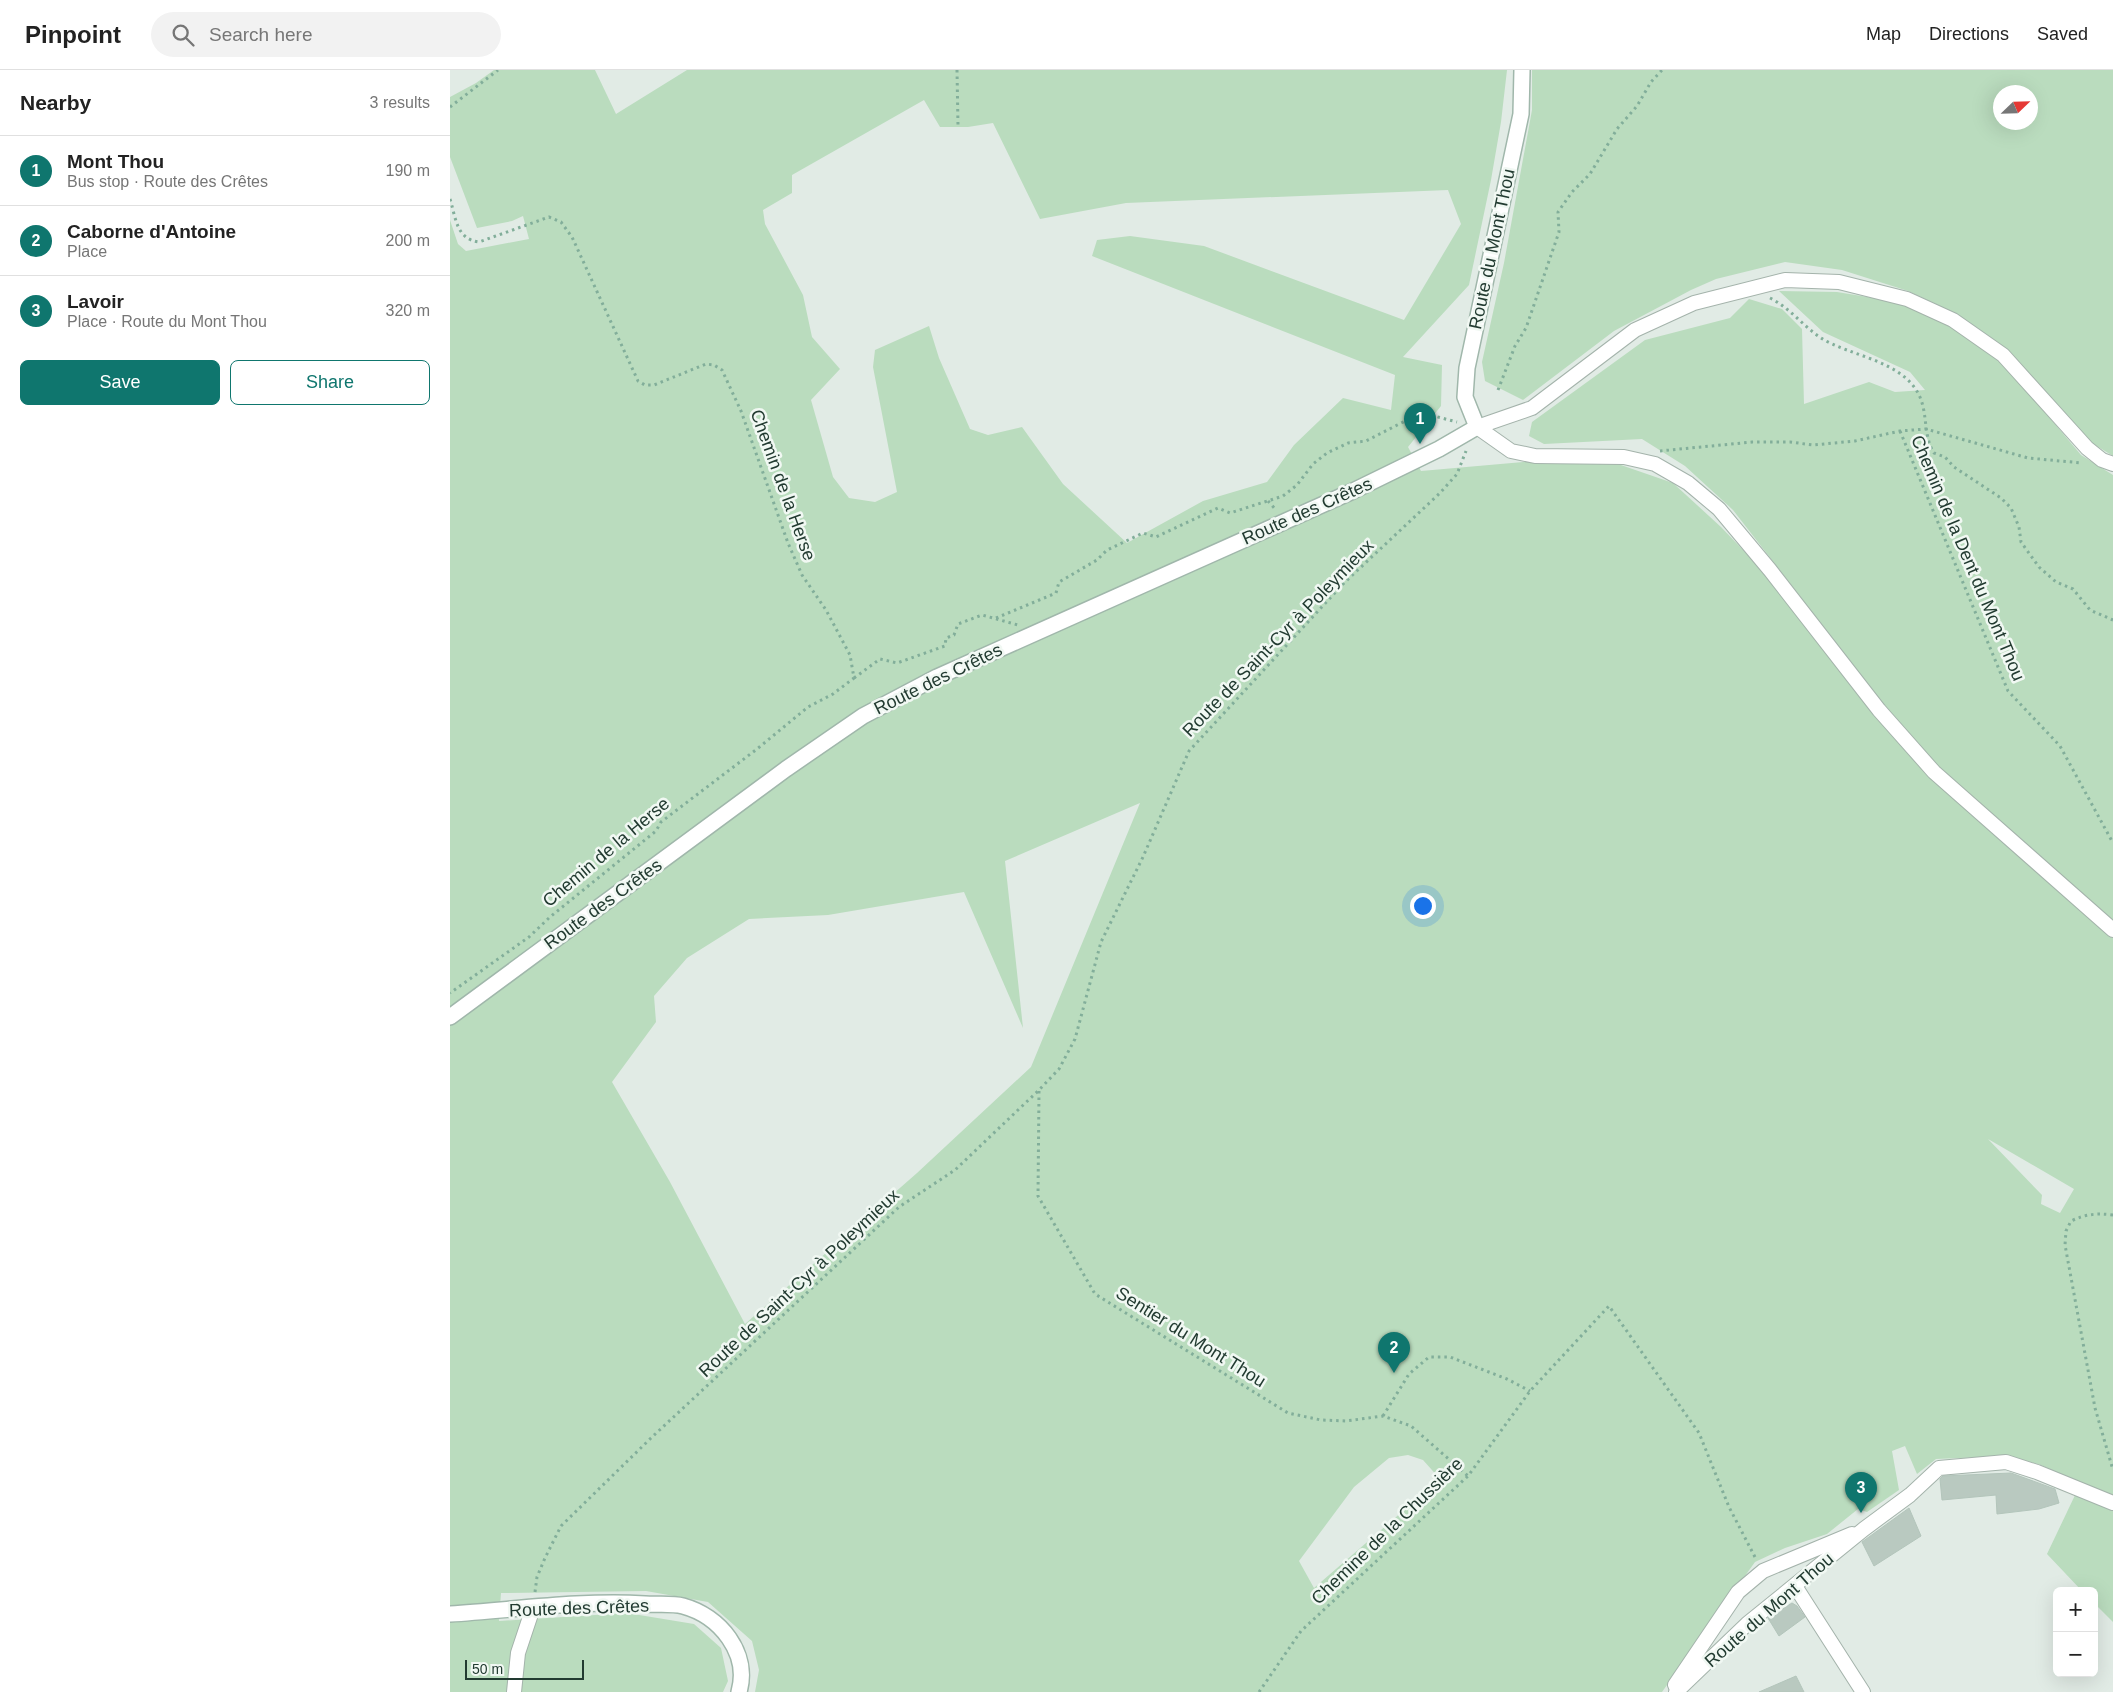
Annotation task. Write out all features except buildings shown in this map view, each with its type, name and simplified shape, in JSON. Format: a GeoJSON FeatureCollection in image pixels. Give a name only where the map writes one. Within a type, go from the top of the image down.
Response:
{"type":"FeatureCollection","features":[{"type":"Feature","properties":{"kind":"street","name":"Route du Mont Thou"},"geometry":{"type":"LineString","coordinates":[[1477,427],[1466,397],[1467,368],[1521,114],[1522,70]]}},
{"type":"Feature","properties":{"kind":"street"},"geometry":{"type":"LineString","coordinates":[[1477,427],[1532,408],[1636,330],[1694,303],[1785,280],[1838,282],[1907,299],[1953,320],[2003,355],[2087,448],[2102,460],[2113,464]]}},
{"type":"Feature","properties":{"kind":"street"},"geometry":{"type":"LineString","coordinates":[[1477,427],[1511,452],[1536,456],[1624,457],[1654,464],[1688,484],[1719,509],[1770,570],[1879,710],[1934,772],[2113,930]]}},
{"type":"Feature","properties":{"kind":"street","name":"Route des Crêtes"},"geometry":{"type":"LineString","coordinates":[[450,1017],[786,769],[862,716],[937,677],[1353,491],[1439,449],[1477,427]]}},
{"type":"Feature","properties":{"kind":"street","name":"Route du Mont Thou"},"geometry":{"type":"LineString","coordinates":[[1676,1692],[1747,1624],[1864,1529],[1910,1495],[1939,1468],[2006,1462],[2037,1472],[2113,1503]]}},
{"type":"Feature","properties":{"kind":"street","name":"Route du Mont Thou"},"geometry":{"type":"LineString","coordinates":[[1670,1692],[1738,1592],[1763,1571],[1864,1529]]}},
{"type":"Feature","properties":{"kind":"street"},"geometry":{"type":"LineString","coordinates":[[1795,1586],[1863,1692]]}},
{"type":"Feature","properties":{"kind":"street","name":"Route des Crêtes"},"geometry":{"type":"LineString","coordinates":[[450,1614],[622,1603],[681,1606],[703,1614],[720,1626],[732,1641],[741,1663],[742,1681],[739,1692]]}},
{"type":"Feature","properties":{"kind":"street"},"geometry":{"type":"LineString","coordinates":[[514,1692],[518,1653],[533,1608]]}},
{"type":"Feature","properties":{"kind":"path"},"geometry":{"type":"LineString","coordinates":[[450,108],[498,70]]}},
{"type":"Feature","properties":{"kind":"path"},"geometry":{"type":"LineString","coordinates":[[957,70],[958,126]]}},
{"type":"Feature","properties":{"kind":"path"},"geometry":{"type":"LineString","coordinates":[[1498,390],[1515,346],[1526,328],[1560,232],[1558,212],[1572,192],[1590,174],[1617,128],[1637,106],[1651,82],[1662,70]]}},
{"type":"Feature","properties":{"kind":"path","name":"Chemin de la Herse"},"geometry":{"type":"LineString","coordinates":[[450,199],[461,235],[468,241],[479,242],[549,217],[560,222],[572,237],[638,381],[654,385],[706,364],[714,365],[722,370],[742,411],[788,543],[802,575],[826,610],[850,654],[854,678],[833,694],[808,707],[757,749],[661,822],[656,831],[550,917],[529,937],[450,993]]}},
{"type":"Feature","properties":{"kind":"path"},"geometry":{"type":"LineString","coordinates":[[1748,288],[1783,305],[1822,338],[1879,362],[1907,379],[1919,394],[1930,446],[1934,454],[1945,457],[1954,467],[2001,498],[2011,508],[2019,527],[2021,542],[2040,567],[2056,582],[2073,589],[2090,610],[2113,620]]}},
{"type":"Feature","properties":{"kind":"path"},"geometry":{"type":"LineString","coordinates":[[996,618],[1056,593],[1059,582],[1098,560],[1107,550],[1143,533],[1156,537],[1218,508],[1230,513],[1283,496],[1297,485],[1313,464],[1327,453],[1348,443],[1366,441],[1411,418],[1424,421],[1434,416],[1477,427]]}},
{"type":"Feature","properties":{"kind":"path","name":"Route de Saint-Cyr à Poleymieux"},"geometry":{"type":"LineString","coordinates":[[533,1608],[537,1577],[561,1526],[651,1438],[899,1206],[956,1170],[1059,1069],[1075,1039],[1101,942],[1142,857],[1189,751],[1344,583],[1440,493],[1457,474],[1477,427]]}},
{"type":"Feature","properties":{"kind":"path"},"geometry":{"type":"LineString","coordinates":[[1652,452],[1680,447],[1752,442],[1790,442],[1813,446],[1855,441],[1900,431],[1926,429],[2028,458],[2085,463]]}},
{"type":"Feature","properties":{"kind":"path","name":"Chemin de la Dent du Mont Thou"},"geometry":{"type":"LineString","coordinates":[[1900,431],[2008,691],[2060,746],[2113,843]]}},
{"type":"Feature","properties":{"kind":"path"},"geometry":{"type":"LineString","coordinates":[[854,678],[880,659],[897,663],[945,646],[946,638],[954,635],[958,624],[982,615],[1038,631]]}},
{"type":"Feature","properties":{"kind":"path","name":"Sentier du Mont Thou"},"geometry":{"type":"LineString","coordinates":[[1039,1090],[1038,1196],[1095,1294],[1288,1413],[1321,1420],[1346,1421],[1383,1416],[1411,1426],[1468,1476]]}},
{"type":"Feature","properties":{"kind":"path"},"geometry":{"type":"LineString","coordinates":[[2113,1215],[2092,1214],[2071,1221],[2066,1231],[2065,1245],[2095,1408],[2113,1470]]}},
{"type":"Feature","properties":{"kind":"path","name":"Chemine de la Chussière"},"geometry":{"type":"LineString","coordinates":[[1259,1692],[1301,1631],[1468,1476],[1530,1391],[1609,1306],[1699,1434],[1728,1507],[1763,1571]]}},
{"type":"Feature","properties":{"kind":"path"},"geometry":{"type":"LineString","coordinates":[[1383,1416],[1409,1374],[1429,1357],[1450,1357],[1507,1379],[1530,1391]]}},
{"type":"Feature","properties":{"kind":"green space"},"geometry":{"type":"Polygon","coordinates":[[[494,70],[595,70],[616,114],[687,70],[1507,70],[1501,122],[1491,180],[1469,285],[1403,357],[1442,365],[1441,406],[1408,447],[1421,471],[1535,461],[1618,464],[1673,483],[1721,527],[1766,574],[1877,713],[2113,937],[2113,1498],[2041,1465],[2008,1456],[1936,1459],[1917,1474],[1905,1446],[1892,1451],[1899,1490],[1867,1512],[1858,1509],[1827,1534],[1785,1548],[1755,1562],[1662,1692],[755,1692],[759,1670],[752,1641],[708,1602],[646,1591],[501,1593],[499,1621],[627,1613],[694,1624],[721,1648],[728,1681],[723,1692],[450,1692],[450,220],[458,244],[466,251],[529,239],[523,216],[512,221],[477,228],[450,157],[450,97],[476,83],[494,70]],[[924,100],[792,175],[792,193],[763,210],[765,224],[803,295],[812,337],[840,369],[811,400],[833,477],[849,498],[875,502],[897,492],[873,367],[875,350],[929,326],[939,358],[970,429],[988,435],[1022,427],[1063,484],[1127,543],[1203,501],[1267,482],[1294,445],[1343,398],[1391,410],[1395,375],[1092,256],[1097,240],[1130,236],[1204,246],[1404,320],[1461,224],[1448,190],[1126,203],[1040,219],[993,123],[968,127],[940,127],[924,100]],[[1140,803],[1005,861],[1023,1028],[964,892],[828,915],[749,919],[687,958],[654,996],[656,1022],[612,1082],[670,1182],[745,1324],[917,1173],[1031,1067],[1140,803]],[[1988,1139],[2042,1195],[2041,1204],[2060,1213],[2074,1189],[1988,1139]],[[1408,1455],[1389,1458],[1354,1487],[1299,1561],[1314,1588],[1440,1479],[1423,1460],[1408,1455]]]}},
{"type":"Feature","properties":{"kind":"green space"},"geometry":{"type":"Polygon","coordinates":[[[1532,70],[2113,70],[2113,456],[2087,440],[2003,347],[1957,314],[1908,291],[1842,270],[1785,262],[1716,279],[1691,290],[1614,331],[1523,400],[1485,381],[1482,362],[1504,263],[1532,110],[1532,70]]]}},
{"type":"Feature","properties":{"kind":"green space"},"geometry":{"type":"Polygon","coordinates":[[[1779,291],[1837,292],[1904,303],[1954,325],[2001,360],[2081,455],[2113,475],[2113,923],[1936,768],[1885,706],[1733,510],[1685,466],[1642,439],[1544,444],[1529,436],[1532,422],[1645,340],[1730,318],[1749,299],[1782,309],[1802,329],[1804,404],[1869,382],[1895,392],[1925,390],[1910,372],[1823,332],[1779,291]]]}},
{"type":"Feature","properties":{"kind":"green space"},"geometry":{"type":"Polygon","coordinates":[[[2077,1491],[2113,1507],[2113,1622],[2098,1607],[2098,1587],[2078,1587],[2047,1554],[2077,1491]]]}},
{"type":"Feature","properties":{"kind":"place","name":"Mont Thou"},"geometry":{"type":"Point","coordinates":[1420,444]}},
{"type":"Feature","properties":{"kind":"place","name":"Caborne d'Antoine"},"geometry":{"type":"Point","coordinates":[1394,1373]}},
{"type":"Feature","properties":{"kind":"place","name":"Lavoir"},"geometry":{"type":"Point","coordinates":[1861,1513]}}]}
